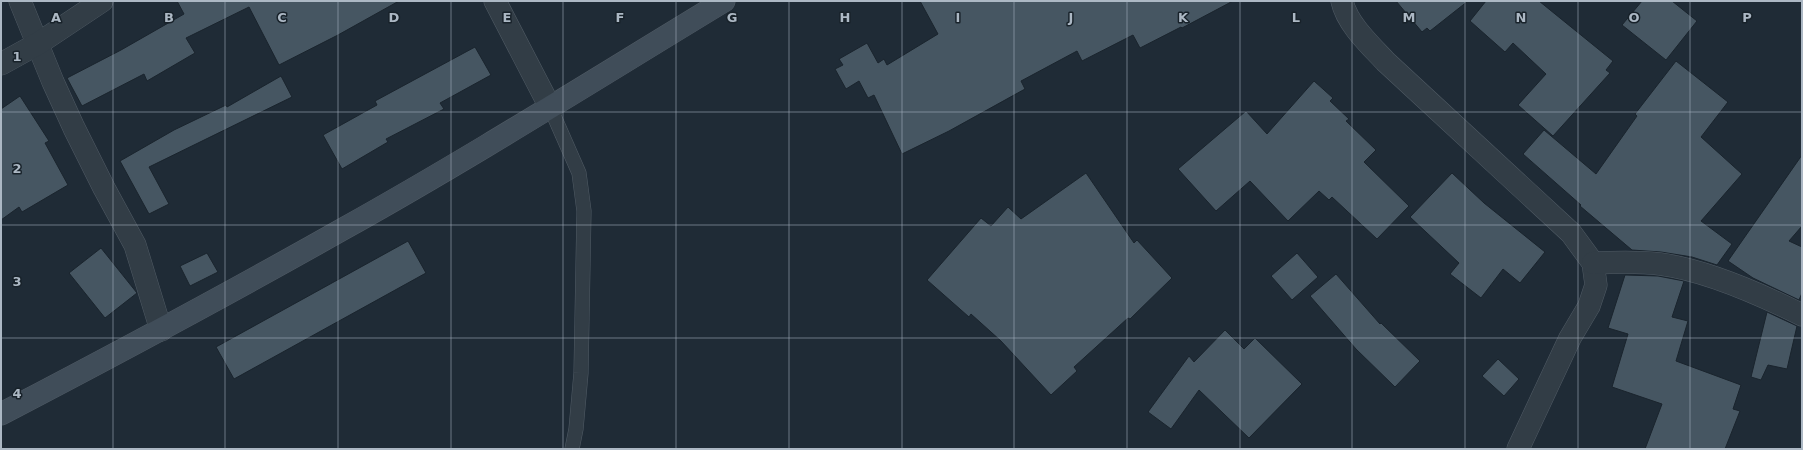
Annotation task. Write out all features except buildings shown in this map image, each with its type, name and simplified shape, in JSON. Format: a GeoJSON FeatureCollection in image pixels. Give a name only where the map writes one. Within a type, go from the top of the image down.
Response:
{"type":"FeatureCollection","features":[{"type":"Feature","properties":{"kind":"main road"},"geometry":{"type":"LineString","coordinates":[[1,414],[161,330],[345,228],[550,107],[724,1]]}},
{"type":"Feature","properties":{"kind":"street"},"geometry":{"type":"LineString","coordinates":[[20,1],[53,82],[74,128],[135,245],[161,330]]}},
{"type":"Feature","properties":{"kind":"street"},"geometry":{"type":"LineString","coordinates":[[1,64],[38,43],[102,1]]}},
{"type":"Feature","properties":{"kind":"street"},"geometry":{"type":"LineString","coordinates":[[495,1],[550,107]]}},
{"type":"Feature","properties":{"kind":"street"},"geometry":{"type":"LineString","coordinates":[[1342,1],[1344,10],[1352,22],[1386,62],[1566,228],[1593,263],[1596,285],[1589,306],[1570,338],[1518,449]]}},
{"type":"Feature","properties":{"kind":"street"},"geometry":{"type":"LineString","coordinates":[[1593,263],[1627,262],[1660,264],[1680,268],[1731,285],[1802,315]]}},
{"type":"Feature","properties":{"kind":"lane"},"geometry":{"type":"LineString","coordinates":[[550,107],[579,173],[584,211],[582,373],[576,429],[572,449]]}}]}
